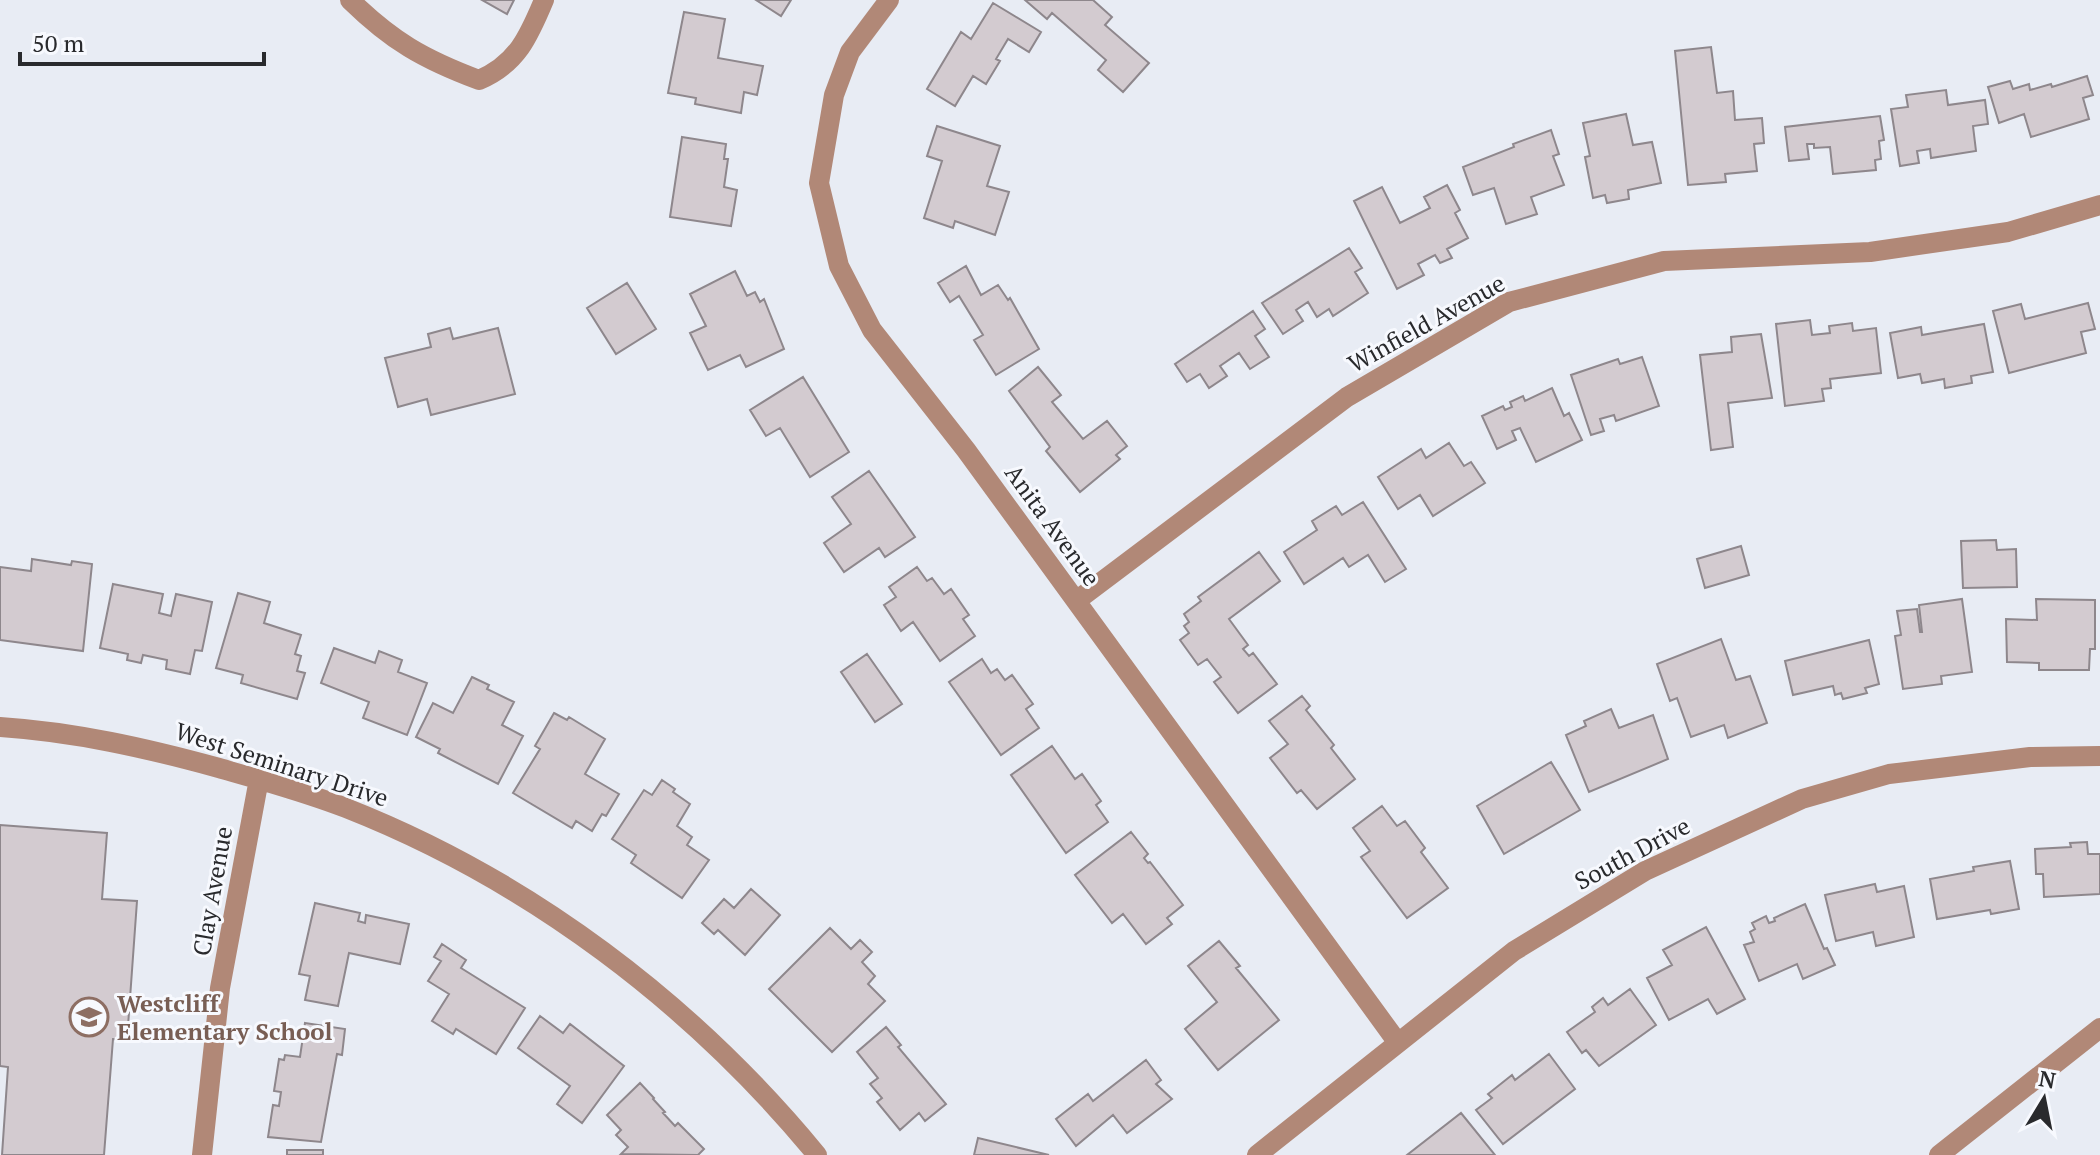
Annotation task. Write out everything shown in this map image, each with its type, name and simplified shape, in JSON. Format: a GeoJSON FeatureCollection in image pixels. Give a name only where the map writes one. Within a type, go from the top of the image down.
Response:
{"type":"FeatureCollection","features":[{"type":"Feature","properties":{"kind":"street"},"geometry":{"type":"LineString","coordinates":[[350,0],[382,31],[412,51],[479,80],[500,71],[529,35],[544,0]]}},
{"type":"Feature","properties":{"kind":"street","name":"Anita Avenue"},"geometry":{"type":"LineString","coordinates":[[889,0],[850,52],[834,95],[819,183],[839,266],[872,330],[966,450],[1398,1043]]}},
{"type":"Feature","properties":{"kind":"street","name":"Winfield Avenue"},"geometry":{"type":"LineString","coordinates":[[1076,601],[1347,397],[1509,302],[1664,261],[1870,252],[2008,232],[2100,205]]}},
{"type":"Feature","properties":{"kind":"street","name":"West Seminary Drive"},"geometry":{"type":"LineString","coordinates":[[0,727],[49,730],[114,741],[259,779],[344,807],[405,833],[528,899],[596,944],[668,1004],[741,1072],[817,1155]]}},
{"type":"Feature","properties":{"kind":"street","name":"South Drive"},"geometry":{"type":"LineString","coordinates":[[1257,1155],[1514,951],[1645,871],[1802,799],[1889,774],[2030,757],[2100,756]]}},
{"type":"Feature","properties":{"kind":"street","name":"Clay Avenue"},"geometry":{"type":"LineString","coordinates":[[202,1155],[220,988],[259,779]]}},
{"type":"Feature","properties":{"kind":"street"},"geometry":{"type":"LineString","coordinates":[[1939,1155],[2100,1028]]}},
{"type":"Feature","properties":{"kind":"building"},"geometry":{"type":"Polygon","coordinates":[[[482,0],[514,0],[507,14],[482,0]]]}},
{"type":"Feature","properties":{"kind":"building"},"geometry":{"type":"Polygon","coordinates":[[[756,0],[791,0],[781,16],[756,0]]]}},
{"type":"Feature","properties":{"kind":"building"},"geometry":{"type":"Polygon","coordinates":[[[1025,0],[1093,0],[1112,17],[1105,25],[1149,63],[1123,92],[1098,70],[1106,60],[1052,13],[1047,19],[1025,0]]]}},
{"type":"Feature","properties":{"kind":"building"},"geometry":{"type":"Polygon","coordinates":[[[993,3],[1041,32],[1029,52],[1008,39],[996,59],[1000,61],[986,84],[973,76],[955,106],[927,89],[961,32],[971,39],[993,3]]]}},
{"type":"Feature","properties":{"kind":"building"},"geometry":{"type":"Polygon","coordinates":[[[684,12],[725,19],[718,58],[763,66],[757,95],[744,92],[741,113],[695,104],[696,98],[668,93],[684,12]]]}},
{"type":"Feature","properties":{"kind":"building"},"geometry":{"type":"Polygon","coordinates":[[[1711,47],[1717,93],[1733,91],[1735,120],[1762,118],[1764,143],[1754,144],[1757,171],[1725,174],[1726,182],[1688,185],[1675,51],[1711,47]]]}},
{"type":"Feature","properties":{"kind":"building"},"geometry":{"type":"Polygon","coordinates":[[[2087,76],[2093,95],[2083,98],[2089,119],[2031,137],[2024,114],[1999,123],[1988,87],[2010,81],[2013,89],[2029,84],[2030,90],[2087,76]]]}},
{"type":"Feature","properties":{"kind":"building"},"geometry":{"type":"Polygon","coordinates":[[[1946,90],[1948,105],[1985,100],[1988,124],[1973,126],[1976,151],[1931,158],[1930,149],[1917,151],[1919,163],[1900,166],[1891,109],[1908,107],[1906,95],[1946,90]]]}},
{"type":"Feature","properties":{"kind":"building"},"geometry":{"type":"Polygon","coordinates":[[[1626,114],[1633,145],[1652,142],[1661,183],[1628,190],[1629,199],[1607,203],[1605,195],[1593,198],[1585,157],[1590,156],[1583,123],[1626,114]]]}},
{"type":"Feature","properties":{"kind":"building"},"geometry":{"type":"Polygon","coordinates":[[[1880,116],[1884,140],[1879,141],[1881,159],[1875,160],[1876,170],[1833,174],[1830,147],[1814,148],[1814,144],[1807,144],[1809,159],[1789,161],[1785,127],[1880,116]]]}},
{"type":"Feature","properties":{"kind":"building"},"geometry":{"type":"Polygon","coordinates":[[[937,126],[1000,146],[987,186],[1009,192],[995,235],[955,221],[953,228],[924,218],[942,161],[927,156],[937,126]]]}},
{"type":"Feature","properties":{"kind":"building"},"geometry":{"type":"Polygon","coordinates":[[[1551,130],[1559,154],[1553,156],[1564,185],[1531,197],[1537,214],[1506,224],[1494,188],[1473,195],[1463,167],[1551,130]]]}},
{"type":"Feature","properties":{"kind":"building"},"geometry":{"type":"Polygon","coordinates":[[[682,137],[726,144],[724,159],[728,159],[724,187],[737,190],[731,226],[670,217],[682,137]]]}},
{"type":"Feature","properties":{"kind":"building"},"geometry":{"type":"Polygon","coordinates":[[[1447,185],[1460,210],[1455,213],[1468,238],[1447,249],[1452,258],[1440,263],[1435,255],[1418,264],[1424,275],[1397,289],[1354,201],[1382,187],[1400,223],[1430,208],[1424,197],[1447,185]]]}},
{"type":"Feature","properties":{"kind":"building"},"geometry":{"type":"Polygon","coordinates":[[[1349,248],[1362,268],[1355,272],[1368,293],[1333,316],[1329,309],[1317,317],[1308,302],[1296,310],[1303,321],[1283,334],[1262,303],[1349,248]]]}},
{"type":"Feature","properties":{"kind":"building"},"geometry":{"type":"Polygon","coordinates":[[[966,266],[981,295],[998,285],[1008,300],[1010,298],[1039,349],[996,375],[974,340],[983,335],[959,296],[950,302],[938,283],[966,266]]]}},
{"type":"Feature","properties":{"kind":"building"},"geometry":{"type":"Polygon","coordinates":[[[735,271],[747,296],[755,292],[760,302],[764,299],[784,349],[746,367],[740,355],[708,370],[690,333],[706,326],[690,294],[735,271]]]}},
{"type":"Feature","properties":{"kind":"building"},"geometry":{"type":"Polygon","coordinates":[[[627,283],[656,329],[616,354],[587,308],[627,283]]]}},
{"type":"Feature","properties":{"kind":"building"},"geometry":{"type":"Polygon","coordinates":[[[2088,303],[2095,329],[2081,332],[2086,353],[2009,373],[1993,311],[2021,304],[2025,319],[2088,303]]]}},
{"type":"Feature","properties":{"kind":"building"},"geometry":{"type":"Polygon","coordinates":[[[1253,311],[1265,329],[1255,336],[1269,357],[1250,369],[1239,353],[1220,366],[1227,376],[1209,388],[1200,374],[1187,382],[1175,364],[1253,311]]]}},
{"type":"Feature","properties":{"kind":"building"},"geometry":{"type":"Polygon","coordinates":[[[1810,320],[1812,335],[1830,333],[1829,326],[1852,323],[1853,331],[1876,328],[1881,373],[1830,379],[1831,388],[1822,389],[1824,401],[1785,406],[1776,324],[1810,320]]]}},
{"type":"Feature","properties":{"kind":"building"},"geometry":{"type":"Polygon","coordinates":[[[1984,324],[1993,372],[1971,376],[1972,383],[1945,388],[1944,379],[1922,383],[1920,374],[1898,378],[1890,333],[1921,327],[1922,335],[1984,324]]]}},
{"type":"Feature","properties":{"kind":"building"},"geometry":{"type":"Polygon","coordinates":[[[450,328],[453,339],[498,328],[515,394],[431,415],[427,399],[398,407],[385,358],[431,347],[428,334],[450,328]]]}},
{"type":"Feature","properties":{"kind":"building"},"geometry":{"type":"Polygon","coordinates":[[[1761,334],[1772,398],[1728,403],[1733,447],[1711,450],[1700,355],[1732,352],[1731,337],[1761,334]]]}},
{"type":"Feature","properties":{"kind":"building"},"geometry":{"type":"Polygon","coordinates":[[[1642,357],[1659,406],[1616,421],[1614,415],[1600,419],[1604,431],[1591,435],[1571,375],[1618,359],[1620,364],[1642,357]]]}},
{"type":"Feature","properties":{"kind":"building"},"geometry":{"type":"Polygon","coordinates":[[[1038,367],[1061,395],[1052,402],[1083,439],[1107,421],[1127,446],[1116,455],[1120,459],[1080,492],[1046,451],[1050,447],[1009,391],[1038,367]]]}},
{"type":"Feature","properties":{"kind":"building"},"geometry":{"type":"Polygon","coordinates":[[[803,377],[849,452],[810,477],[780,428],[766,436],[750,410],[803,377]]]}},
{"type":"Feature","properties":{"kind":"building"},"geometry":{"type":"Polygon","coordinates":[[[1552,388],[1564,416],[1569,413],[1582,440],[1536,462],[1520,428],[1512,431],[1516,440],[1497,449],[1482,416],[1503,406],[1505,410],[1512,407],[1510,402],[1523,396],[1525,401],[1552,388]]]}},
{"type":"Feature","properties":{"kind":"building"},"geometry":{"type":"Polygon","coordinates":[[[1449,443],[1464,466],[1471,462],[1485,483],[1433,516],[1420,495],[1398,509],[1378,477],[1421,449],[1426,458],[1449,443]]]}},
{"type":"Feature","properties":{"kind":"building"},"geometry":{"type":"Polygon","coordinates":[[[869,471],[915,537],[885,557],[879,548],[844,572],[824,543],[851,524],[832,497],[869,471]]]}},
{"type":"Feature","properties":{"kind":"building"},"geometry":{"type":"Polygon","coordinates":[[[1363,502],[1406,569],[1385,582],[1368,555],[1349,567],[1343,558],[1304,584],[1284,552],[1317,530],[1312,521],[1336,506],[1342,515],[1363,502]]]}},
{"type":"Feature","properties":{"kind":"building"},"geometry":{"type":"Polygon","coordinates":[[[1996,540],[1997,550],[2016,549],[2017,587],[1963,588],[1961,541],[1996,540]]]}},
{"type":"Feature","properties":{"kind":"building"},"geometry":{"type":"Polygon","coordinates":[[[1741,546],[1749,575],[1705,588],[1697,559],[1741,546]]]}},
{"type":"Feature","properties":{"kind":"building"},"geometry":{"type":"Polygon","coordinates":[[[1259,552],[1280,581],[1229,619],[1248,645],[1243,649],[1249,656],[1253,653],[1277,684],[1238,713],[1214,682],[1221,677],[1207,659],[1198,665],[1180,640],[1189,633],[1184,626],[1189,622],[1184,614],[1201,601],[1198,597],[1259,552]]]}},
{"type":"Feature","properties":{"kind":"building"},"geometry":{"type":"Polygon","coordinates":[[[32,559],[71,565],[72,561],[92,564],[83,651],[0,640],[0,567],[31,571],[32,559]]]}},
{"type":"Feature","properties":{"kind":"building"},"geometry":{"type":"Polygon","coordinates":[[[917,567],[927,581],[932,578],[944,594],[951,589],[969,615],[963,619],[975,636],[940,661],[913,622],[901,631],[884,605],[896,597],[889,587],[917,567]]]}},
{"type":"Feature","properties":{"kind":"building"},"geometry":{"type":"Polygon","coordinates":[[[113,584],[163,594],[159,613],[171,616],[176,594],[212,602],[202,651],[195,650],[190,674],[166,669],[167,660],[143,655],[141,663],[127,660],[128,654],[100,648],[113,584]]]}},
{"type":"Feature","properties":{"kind":"building"},"geometry":{"type":"Polygon","coordinates":[[[238,593],[270,602],[264,623],[301,635],[295,654],[301,656],[297,671],[305,673],[297,699],[241,683],[243,675],[216,668],[238,593]]]}},
{"type":"Feature","properties":{"kind":"building"},"geometry":{"type":"Polygon","coordinates":[[[1962,599],[1972,672],[1941,676],[1942,684],[1903,689],[1895,636],[1901,635],[1897,611],[1917,609],[1922,632],[1919,605],[1962,599]]]}},
{"type":"Feature","properties":{"kind":"building"},"geometry":{"type":"Polygon","coordinates":[[[2036,599],[2095,600],[2095,649],[2090,649],[2089,670],[2039,670],[2039,663],[2007,662],[2006,619],[2037,620],[2036,599]]]}},
{"type":"Feature","properties":{"kind":"building"},"geometry":{"type":"Polygon","coordinates":[[[1721,639],[1736,680],[1750,676],[1767,723],[1728,738],[1724,725],[1691,737],[1677,698],[1670,701],[1657,664],[1721,639]]]}},
{"type":"Feature","properties":{"kind":"building"},"geometry":{"type":"Polygon","coordinates":[[[1869,640],[1879,684],[1865,688],[1867,693],[1843,699],[1841,693],[1835,695],[1833,686],[1793,695],[1785,661],[1869,640]]]}},
{"type":"Feature","properties":{"kind":"building"},"geometry":{"type":"Polygon","coordinates":[[[334,648],[375,663],[379,651],[402,660],[398,672],[427,683],[407,735],[363,718],[369,702],[321,683],[334,648]]]}},
{"type":"Feature","properties":{"kind":"building"},"geometry":{"type":"Polygon","coordinates":[[[867,654],[902,704],[875,722],[841,672],[867,654]]]}},
{"type":"Feature","properties":{"kind":"building"},"geometry":{"type":"Polygon","coordinates":[[[982,659],[991,673],[997,669],[1005,680],[1012,675],[1033,704],[1026,709],[1039,728],[1001,755],[949,682],[982,659]]]}},
{"type":"Feature","properties":{"kind":"building"},"geometry":{"type":"Polygon","coordinates":[[[472,677],[489,685],[487,689],[514,702],[502,725],[523,736],[498,784],[438,753],[440,749],[416,737],[433,703],[453,713],[472,677]]]}},
{"type":"Feature","properties":{"kind":"building"},"geometry":{"type":"Polygon","coordinates":[[[1302,696],[1310,706],[1306,710],[1334,745],[1331,748],[1355,779],[1317,809],[1301,790],[1297,793],[1270,758],[1288,744],[1269,721],[1302,696]]]}},
{"type":"Feature","properties":{"kind":"building"},"geometry":{"type":"Polygon","coordinates":[[[1611,709],[1619,728],[1653,715],[1668,759],[1589,792],[1566,735],[1586,726],[1584,721],[1611,709]]]}},
{"type":"Feature","properties":{"kind":"building"},"geometry":{"type":"Polygon","coordinates":[[[554,713],[567,720],[569,717],[605,739],[585,774],[619,794],[606,816],[602,814],[592,831],[576,821],[572,828],[513,793],[540,749],[535,746],[554,713]]]}},
{"type":"Feature","properties":{"kind":"building"},"geometry":{"type":"Polygon","coordinates":[[[1052,746],[1075,779],[1082,774],[1101,801],[1096,805],[1108,822],[1066,853],[1011,775],[1052,746]]]}},
{"type":"Feature","properties":{"kind":"building"},"geometry":{"type":"Polygon","coordinates":[[[1551,762],[1580,810],[1504,854],[1477,806],[1551,762]]]}},
{"type":"Feature","properties":{"kind":"building"},"geometry":{"type":"Polygon","coordinates":[[[662,780],[690,804],[677,826],[692,837],[687,845],[709,860],[682,898],[631,863],[636,855],[612,839],[644,790],[652,795],[662,780]]]}},
{"type":"Feature","properties":{"kind":"building"},"geometry":{"type":"Polygon","coordinates":[[[1382,806],[1397,826],[1405,821],[1425,848],[1421,852],[1448,888],[1407,918],[1361,857],[1370,851],[1353,828],[1382,806]]]}},
{"type":"Feature","properties":{"kind":"building"},"geometry":{"type":"Polygon","coordinates":[[[0,825],[107,833],[102,899],[137,901],[127,1040],[113,1039],[104,1155],[2,1155],[8,1067],[0,1066],[0,825]]]}},
{"type":"Feature","properties":{"kind":"building"},"geometry":{"type":"Polygon","coordinates":[[[1131,832],[1148,854],[1144,858],[1183,905],[1167,918],[1172,924],[1146,944],[1123,914],[1112,923],[1075,875],[1131,832]]]}},
{"type":"Feature","properties":{"kind":"building"},"geometry":{"type":"Polygon","coordinates":[[[2087,842],[2088,854],[2100,854],[2100,894],[2044,897],[2043,874],[2036,874],[2035,849],[2071,847],[2070,843],[2087,842]]]}},
{"type":"Feature","properties":{"kind":"building"},"geometry":{"type":"Polygon","coordinates":[[[2010,861],[2019,909],[1991,914],[1990,910],[1937,919],[1930,879],[2010,861]]]}},
{"type":"Feature","properties":{"kind":"building"},"geometry":{"type":"Polygon","coordinates":[[[1875,884],[1877,892],[1904,886],[1914,937],[1876,946],[1873,932],[1836,941],[1825,895],[1875,884]]]}},
{"type":"Feature","properties":{"kind":"building"},"geometry":{"type":"Polygon","coordinates":[[[751,889],[780,915],[745,955],[718,930],[714,934],[702,923],[724,899],[734,908],[751,889]]]}},
{"type":"Feature","properties":{"kind":"building"},"geometry":{"type":"Polygon","coordinates":[[[315,903],[360,913],[358,921],[365,923],[366,915],[409,924],[400,964],[349,953],[338,1006],[305,1000],[310,976],[299,974],[315,903]]]}},
{"type":"Feature","properties":{"kind":"building"},"geometry":{"type":"Polygon","coordinates":[[[1805,904],[1824,949],[1827,948],[1835,965],[1803,979],[1797,964],[1759,981],[1744,945],[1754,942],[1750,932],[1755,929],[1752,923],[1766,916],[1769,923],[1775,921],[1774,918],[1805,904]]]}},
{"type":"Feature","properties":{"kind":"building"},"geometry":{"type":"Polygon","coordinates":[[[1706,927],[1745,999],[1717,1014],[1708,999],[1669,1020],[1647,978],[1672,965],[1663,950],[1706,927]]]}},
{"type":"Feature","properties":{"kind":"building"},"geometry":{"type":"Polygon","coordinates":[[[830,928],[851,949],[860,940],[872,952],[862,962],[875,976],[868,984],[885,1001],[832,1052],[769,989],[830,928]]]}},
{"type":"Feature","properties":{"kind":"building"},"geometry":{"type":"Polygon","coordinates":[[[1219,941],[1240,966],[1236,968],[1279,1020],[1218,1070],[1185,1029],[1217,1002],[1188,966],[1219,941]]]}},
{"type":"Feature","properties":{"kind":"building"},"geometry":{"type":"Polygon","coordinates":[[[442,944],[466,960],[461,968],[525,1008],[496,1054],[456,1029],[453,1034],[432,1021],[449,994],[428,981],[441,961],[434,957],[442,944]]]}},
{"type":"Feature","properties":{"kind":"building"},"geometry":{"type":"Polygon","coordinates":[[[1630,989],[1656,1025],[1599,1066],[1586,1050],[1582,1053],[1567,1032],[1595,1012],[1592,1007],[1603,998],[1608,1005],[1630,989]]]}},
{"type":"Feature","properties":{"kind":"building"},"geometry":{"type":"Polygon","coordinates":[[[540,1016],[563,1033],[570,1024],[624,1066],[582,1123],[557,1104],[570,1086],[518,1048],[540,1016]]]}},
{"type":"Feature","properties":{"kind":"building"},"geometry":{"type":"Polygon","coordinates":[[[305,1023],[345,1029],[342,1055],[337,1054],[321,1142],[268,1137],[273,1105],[279,1106],[281,1092],[274,1091],[279,1059],[284,1060],[285,1055],[300,1057],[305,1023]]]}},
{"type":"Feature","properties":{"kind":"building"},"geometry":{"type":"Polygon","coordinates":[[[886,1027],[901,1045],[898,1047],[946,1104],[925,1121],[919,1113],[900,1130],[877,1102],[882,1098],[870,1084],[878,1078],[857,1052],[886,1027]]]}},
{"type":"Feature","properties":{"kind":"building"},"geometry":{"type":"Polygon","coordinates":[[[1549,1054],[1575,1089],[1503,1144],[1476,1110],[1492,1098],[1488,1094],[1512,1075],[1515,1080],[1549,1054]]]}},
{"type":"Feature","properties":{"kind":"building"},"geometry":{"type":"Polygon","coordinates":[[[1146,1060],[1161,1080],[1156,1084],[1172,1099],[1127,1133],[1113,1115],[1076,1146],[1056,1119],[1088,1094],[1093,1101],[1146,1060]]]}},
{"type":"Feature","properties":{"kind":"building"},"geometry":{"type":"Polygon","coordinates":[[[640,1083],[675,1126],[678,1123],[704,1149],[698,1155],[621,1154],[628,1147],[616,1135],[621,1130],[607,1115],[640,1083]]]}},
{"type":"Feature","properties":{"kind":"building"},"geometry":{"type":"Polygon","coordinates":[[[1461,1113],[1495,1155],[1407,1155],[1461,1113]]]}},
{"type":"Feature","properties":{"kind":"building"},"geometry":{"type":"Polygon","coordinates":[[[978,1138],[1049,1155],[974,1155],[978,1138]]]}},
{"type":"Feature","properties":{"kind":"building"},"geometry":{"type":"Polygon","coordinates":[[[287,1150],[323,1150],[323,1155],[287,1155],[287,1150]]]}},
{"type":"Feature","properties":{"kind":"place","name":"Westcliff Elementary School"},"geometry":{"type":"Point","coordinates":[89,1017]}}]}
